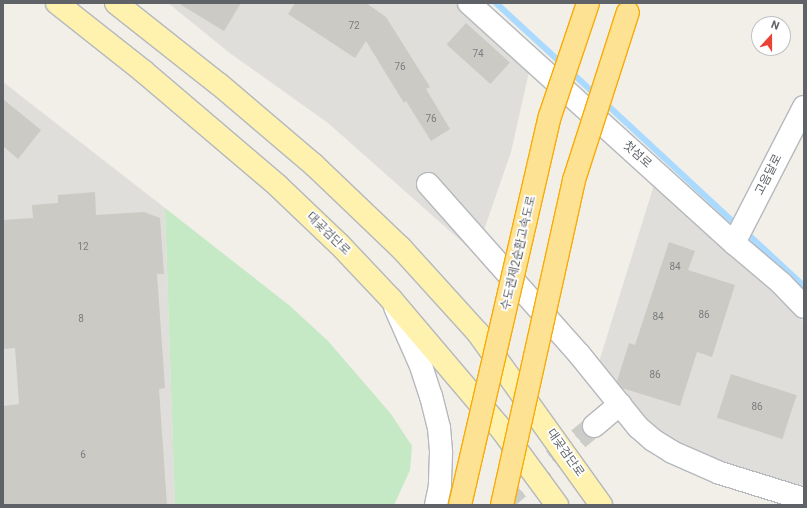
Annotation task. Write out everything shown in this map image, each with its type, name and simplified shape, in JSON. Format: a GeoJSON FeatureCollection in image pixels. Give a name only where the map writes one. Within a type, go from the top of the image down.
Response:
{"type":"FeatureCollection","features":[{"type":"Feature","properties":{"kind":"highway","name":"수도권제2순환고속도로"},"geometry":{"type":"LineString","coordinates":[[460,505],[550,116],[588,3]]}},
{"type":"Feature","properties":{"kind":"highway"},"geometry":{"type":"LineString","coordinates":[[501,504],[574,180],[628,12]]}},
{"type":"Feature","properties":{"kind":"main road","name":"대곶검단로"},"geometry":{"type":"LineString","coordinates":[[57,3],[143,71],[278,186],[339,244],[391,299],[502,430],[557,505]]}},
{"type":"Feature","properties":{"kind":"main road","name":"대곶검단로"},"geometry":{"type":"LineString","coordinates":[[116,3],[220,85],[296,150],[401,248],[478,333],[601,505]]}},
{"type":"Feature","properties":{"kind":"street","name":"첫섬로"},"geometry":{"type":"LineString","coordinates":[[469,3],[734,243],[781,283],[804,307]]}},
{"type":"Feature","properties":{"kind":"street","name":"고음달로"},"geometry":{"type":"LineString","coordinates":[[734,243],[804,107]]}},
{"type":"Feature","properties":{"kind":"street"},"geometry":{"type":"LineString","coordinates":[[428,184],[579,354],[638,427],[653,440],[672,452],[720,473],[804,499]]}},
{"type":"Feature","properties":{"kind":"street"},"geometry":{"type":"LineString","coordinates":[[391,299],[421,366],[432,396],[439,428],[441,459],[440,486],[436,505]]}},
{"type":"Feature","properties":{"kind":"street"},"geometry":{"type":"LineString","coordinates":[[594,426],[620,404]]}},
{"type":"Feature","properties":{"kind":"shaded area"},"geometry":{"type":"Polygon","coordinates":[[[168,3],[455,3],[529,72],[511,152],[484,230],[469,248],[328,123],[231,54],[168,3]]]}},
{"type":"Feature","properties":{"kind":"shaded area"},"geometry":{"type":"Polygon","coordinates":[[[3,82],[165,208],[175,505],[3,505],[3,82]]]}},
{"type":"Feature","properties":{"kind":"shaded area"},"geometry":{"type":"Polygon","coordinates":[[[654,185],[792,306],[804,323],[804,484],[792,485],[764,478],[676,445],[642,419],[598,365],[654,185]]]}},
{"type":"Feature","properties":{"kind":"green space"},"geometry":{"type":"Polygon","coordinates":[[[165,208],[290,306],[328,341],[391,414],[412,446],[410,470],[394,505],[175,505],[165,208]]]}},
{"type":"Feature","properties":{"kind":"building"},"geometry":{"type":"Polygon","coordinates":[[[178,3],[241,3],[224,31],[178,3]]]}},
{"type":"Feature","properties":{"kind":"building"},"geometry":{"type":"Polygon","coordinates":[[[295,3],[366,3],[386,17],[430,87],[426,89],[450,129],[431,141],[406,101],[404,103],[366,41],[355,58],[288,14],[295,3]]]}},
{"type":"Feature","properties":{"kind":"building"},"geometry":{"type":"Polygon","coordinates":[[[466,23],[510,62],[490,84],[447,45],[466,23]]]}},
{"type":"Feature","properties":{"kind":"building"},"geometry":{"type":"Polygon","coordinates":[[[3,99],[41,130],[18,159],[3,146],[3,99]]]}},
{"type":"Feature","properties":{"kind":"building"},"geometry":{"type":"Polygon","coordinates":[[[95,192],[96,215],[144,212],[160,218],[164,274],[157,274],[165,388],[159,389],[167,505],[3,505],[3,406],[19,404],[15,348],[3,349],[3,220],[33,218],[32,205],[58,203],[58,195],[95,192]]]}},
{"type":"Feature","properties":{"kind":"building"},"geometry":{"type":"Polygon","coordinates":[[[669,242],[695,251],[688,270],[735,285],[712,357],[697,352],[680,406],[622,388],[617,381],[629,343],[635,345],[669,242]]]}},
{"type":"Feature","properties":{"kind":"building"},"geometry":{"type":"Polygon","coordinates":[[[731,374],[797,395],[782,439],[717,418],[731,374]]]}},
{"type":"Feature","properties":{"kind":"waterway"},"geometry":{"type":"LineString","coordinates":[[496,3],[562,64]]}},
{"type":"Feature","properties":{"kind":"waterway"},"geometry":{"type":"LineString","coordinates":[[569,70],[596,95]]}},
{"type":"Feature","properties":{"kind":"waterway"},"geometry":{"type":"LineString","coordinates":[[603,101],[732,221]]}},
{"type":"Feature","properties":{"kind":"waterway"},"geometry":{"type":"LineString","coordinates":[[751,237],[804,286]]}},
{"type":"Feature","properties":{"kind":"tunnel"},"geometry":{"type":"LineString","coordinates":[[502,502],[594,426]]}}]}
